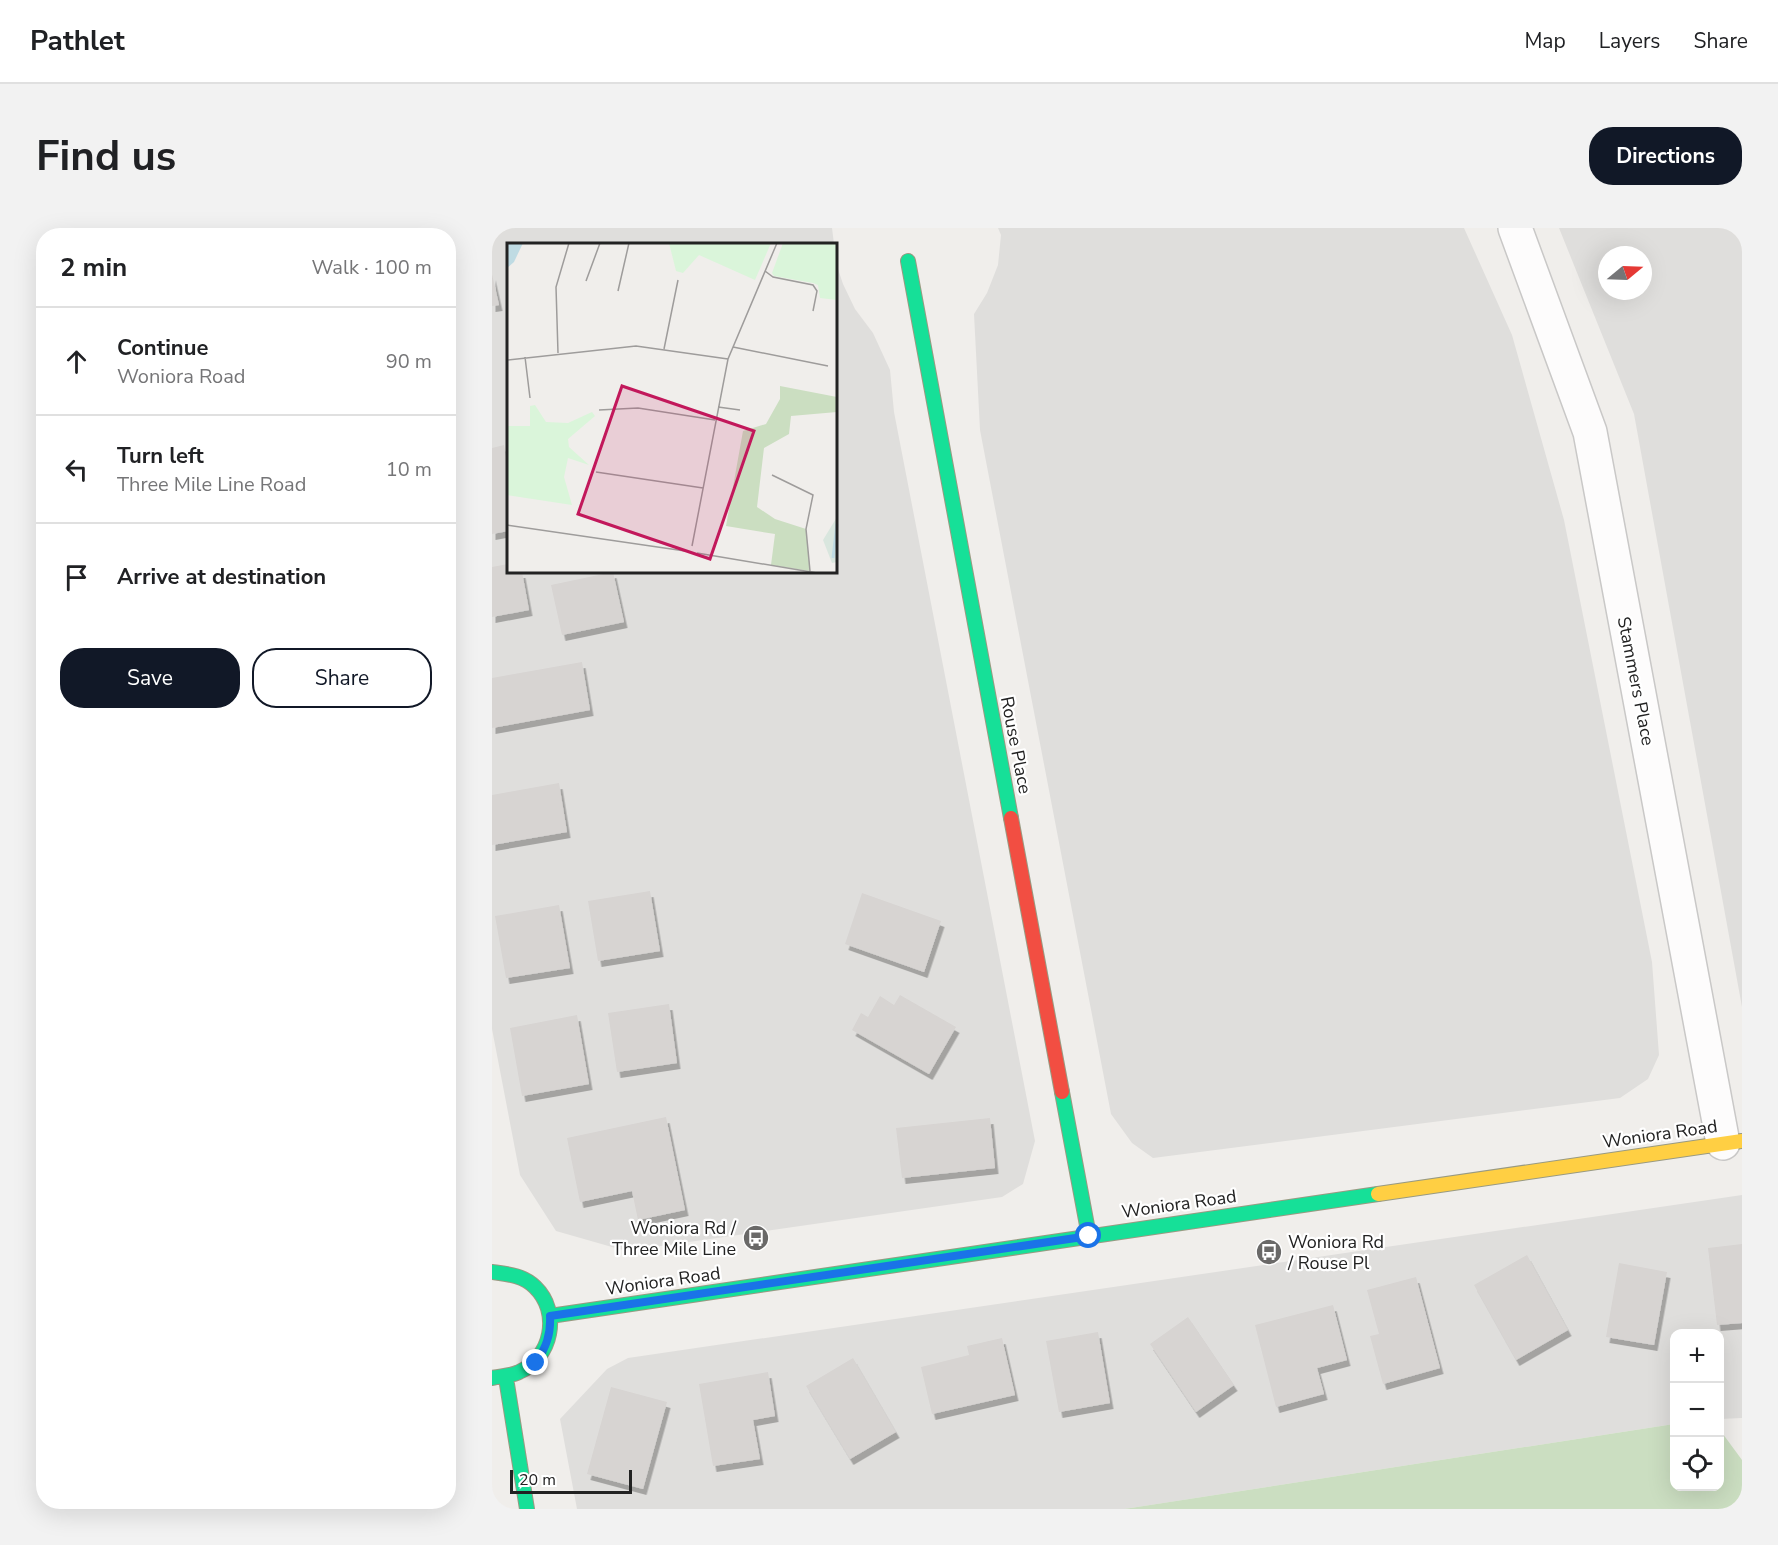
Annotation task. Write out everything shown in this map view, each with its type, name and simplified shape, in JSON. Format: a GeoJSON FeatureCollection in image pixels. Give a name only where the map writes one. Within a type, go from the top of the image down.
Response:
{"type":"FeatureCollection","features":[{"type":"Feature","properties":{"kind":"street","name":"Stammers Place"},"geometry":{"type":"LineString","coordinates":[[1515,228],[1590,432],[1732,1142]]}},
{"type":"Feature","properties":{"kind":"street","name":"Rouse Place"},"geometry":{"type":"LineString","coordinates":[[908,261],[1089,1236]]}},
{"type":"Feature","properties":{"kind":"street","name":"Woniora Road"},"geometry":{"type":"LineString","coordinates":[[550,1316],[1732,1142]]}},
{"type":"Feature","properties":{"kind":"street"},"geometry":{"type":"LineString","coordinates":[[492,1272],[502,1271],[519,1276],[534,1285],[544,1299],[550,1316],[551,1332],[545,1349],[536,1363],[522,1373],[499,1378],[527,1509]]}},
{"type":"Feature","properties":{"kind":"shaded area"},"geometry":{"type":"Polygon","coordinates":[[[492,228],[832,228],[834,243],[507,243],[507,573],[837,573],[837,266],[855,309],[873,333],[890,370],[894,412],[1035,1141],[1023,1184],[1002,1197],[626,1251],[556,1231],[520,1175],[492,1029],[492,228]]]}},
{"type":"Feature","properties":{"kind":"shaded area"},"geometry":{"type":"Polygon","coordinates":[[[998,228],[1464,228],[1512,335],[1564,520],[1652,962],[1659,1055],[1648,1079],[1620,1098],[1153,1158],[1132,1143],[1111,1114],[980,430],[974,314],[987,293],[998,265],[1001,235],[998,228]]]}},
{"type":"Feature","properties":{"kind":"shaded area"},"geometry":{"type":"Polygon","coordinates":[[[1559,228],[1742,228],[1742,1007],[1634,414],[1559,228]]]}},
{"type":"Feature","properties":{"kind":"shaded area"},"geometry":{"type":"Polygon","coordinates":[[[1742,1195],[1742,1418],[1724,1419],[1724,1329],[1670,1329],[1670,1425],[1124,1509],[577,1509],[560,1419],[607,1369],[628,1358],[1742,1195]]]}},
{"type":"Feature","properties":{"kind":"green space"},"geometry":{"type":"Polygon","coordinates":[[[1670,1425],[1670,1491],[1724,1491],[1724,1435],[1742,1460],[1742,1509],[1124,1509],[1670,1425]]]}},
{"type":"Feature","properties":{"kind":"building"},"geometry":{"type":"Polygon","coordinates":[[[492,274],[499,305],[492,306],[492,274]]]}},
{"type":"Feature","properties":{"kind":"building"},"geometry":{"type":"Polygon","coordinates":[[[504,445],[507,462],[507,531],[492,534],[492,448],[504,445]]]}},
{"type":"Feature","properties":{"kind":"building"},"geometry":{"type":"Polygon","coordinates":[[[507,564],[507,573],[522,573],[529,610],[492,617],[492,567],[507,564]]]}},
{"type":"Feature","properties":{"kind":"building"},"geometry":{"type":"Polygon","coordinates":[[[613,573],[624,622],[562,635],[551,585],[613,573]]]}},
{"type":"Feature","properties":{"kind":"building"},"geometry":{"type":"Polygon","coordinates":[[[582,662],[590,710],[492,728],[492,678],[582,662]]]}},
{"type":"Feature","properties":{"kind":"building"},"geometry":{"type":"Polygon","coordinates":[[[559,783],[567,832],[492,845],[492,795],[559,783]]]}},
{"type":"Feature","properties":{"kind":"building"},"geometry":{"type":"Polygon","coordinates":[[[650,891],[660,951],[598,961],[588,901],[650,891]]]}},
{"type":"Feature","properties":{"kind":"building"},"geometry":{"type":"Polygon","coordinates":[[[862,893],[941,921],[924,972],[845,944],[862,893]]]}},
{"type":"Feature","properties":{"kind":"building"},"geometry":{"type":"Polygon","coordinates":[[[559,905],[570,968],[506,978],[495,916],[559,905]]]}},
{"type":"Feature","properties":{"kind":"building"},"geometry":{"type":"Polygon","coordinates":[[[900,995],[956,1027],[929,1074],[852,1030],[861,1013],[868,1017],[880,996],[894,1005],[900,995]]]}},
{"type":"Feature","properties":{"kind":"building"},"geometry":{"type":"Polygon","coordinates":[[[669,1004],[677,1063],[617,1072],[608,1013],[669,1004]]]}},
{"type":"Feature","properties":{"kind":"building"},"geometry":{"type":"Polygon","coordinates":[[[577,1015],[589,1084],[522,1096],[510,1028],[577,1015]]]}},
{"type":"Feature","properties":{"kind":"building"},"geometry":{"type":"Polygon","coordinates":[[[666,1117],[685,1210],[638,1220],[632,1191],[580,1202],[567,1138],[666,1117]]]}},
{"type":"Feature","properties":{"kind":"building"},"geometry":{"type":"Polygon","coordinates":[[[990,1118],[995,1168],[902,1178],[896,1128],[990,1118]]]}},
{"type":"Feature","properties":{"kind":"building"},"geometry":{"type":"Polygon","coordinates":[[[1742,1244],[1742,1323],[1717,1325],[1708,1248],[1742,1244]]]}},
{"type":"Feature","properties":{"kind":"building"},"geometry":{"type":"Polygon","coordinates":[[[1527,1255],[1568,1330],[1516,1360],[1474,1285],[1527,1255]]]}},
{"type":"Feature","properties":{"kind":"building"},"geometry":{"type":"Polygon","coordinates":[[[1619,1263],[1667,1272],[1654,1345],[1606,1337],[1619,1263]]]}},
{"type":"Feature","properties":{"kind":"building"},"geometry":{"type":"Polygon","coordinates":[[[1416,1277],[1440,1368],[1383,1384],[1370,1336],[1379,1334],[1367,1290],[1416,1277]]]}},
{"type":"Feature","properties":{"kind":"building"},"geometry":{"type":"Polygon","coordinates":[[[1333,1305],[1347,1360],[1317,1368],[1324,1394],[1276,1407],[1255,1325],[1333,1305]]]}},
{"type":"Feature","properties":{"kind":"building"},"geometry":{"type":"Polygon","coordinates":[[[1188,1317],[1234,1385],[1196,1412],[1150,1344],[1188,1317]]]}},
{"type":"Feature","properties":{"kind":"building"},"geometry":{"type":"Polygon","coordinates":[[[1098,1332],[1110,1403],[1059,1412],[1046,1341],[1098,1332]]]}},
{"type":"Feature","properties":{"kind":"building"},"geometry":{"type":"Polygon","coordinates":[[[1002,1338],[1015,1395],[932,1414],[921,1367],[969,1355],[967,1346],[1002,1338]]]}},
{"type":"Feature","properties":{"kind":"building"},"geometry":{"type":"Polygon","coordinates":[[[853,1358],[896,1432],[850,1459],[806,1386],[853,1358]]]}},
{"type":"Feature","properties":{"kind":"building"},"geometry":{"type":"Polygon","coordinates":[[[768,1372],[775,1416],[753,1420],[760,1459],[713,1466],[699,1384],[768,1372]]]}},
{"type":"Feature","properties":{"kind":"building"},"geometry":{"type":"Polygon","coordinates":[[[611,1387],[667,1402],[643,1489],[587,1474],[611,1387]]]}},
{"type":"Feature","properties":{"kind":"traffic: fast"},"geometry":{"type":"LineString","coordinates":[[908,261],[1011,818]]}},
{"type":"Feature","properties":{"kind":"traffic: fast"},"geometry":{"type":"LineString","coordinates":[[1062,1092],[1089,1236]]}},
{"type":"Feature","properties":{"kind":"traffic: fast"},"geometry":{"type":"LineString","coordinates":[[550,1316],[1378,1194]]}},
{"type":"Feature","properties":{"kind":"traffic: fast"},"geometry":{"type":"LineString","coordinates":[[492,1272],[515,1276],[535,1287],[543,1297],[550,1321],[545,1346],[530,1365],[516,1373],[492,1378]]}},
{"type":"Feature","properties":{"kind":"traffic: fast"},"geometry":{"type":"LineString","coordinates":[[506,1378],[527,1509]]}},
{"type":"Feature","properties":{"kind":"traffic: slow"},"geometry":{"type":"LineString","coordinates":[[1378,1194],[1742,1141]]}},
{"type":"Feature","properties":{"kind":"traffic: jam"},"geometry":{"type":"LineString","coordinates":[[1011,818],[1062,1092]]}},
{"type":"Feature","properties":{"kind":"place","name":"Woniora Rd / Three Mile Line"},"geometry":{"type":"Point","coordinates":[756,1238]}},
{"type":"Feature","properties":{"kind":"place","name":"Woniora Rd / Rouse Pl"},"geometry":{"type":"Point","coordinates":[1269,1252]}},
{"type":"Feature","properties":{"kind":"route"},"geometry":{"type":"LineString","coordinates":[[536,1363],[545,1349],[551,1332],[550,1316],[1089,1236]]}}]}
